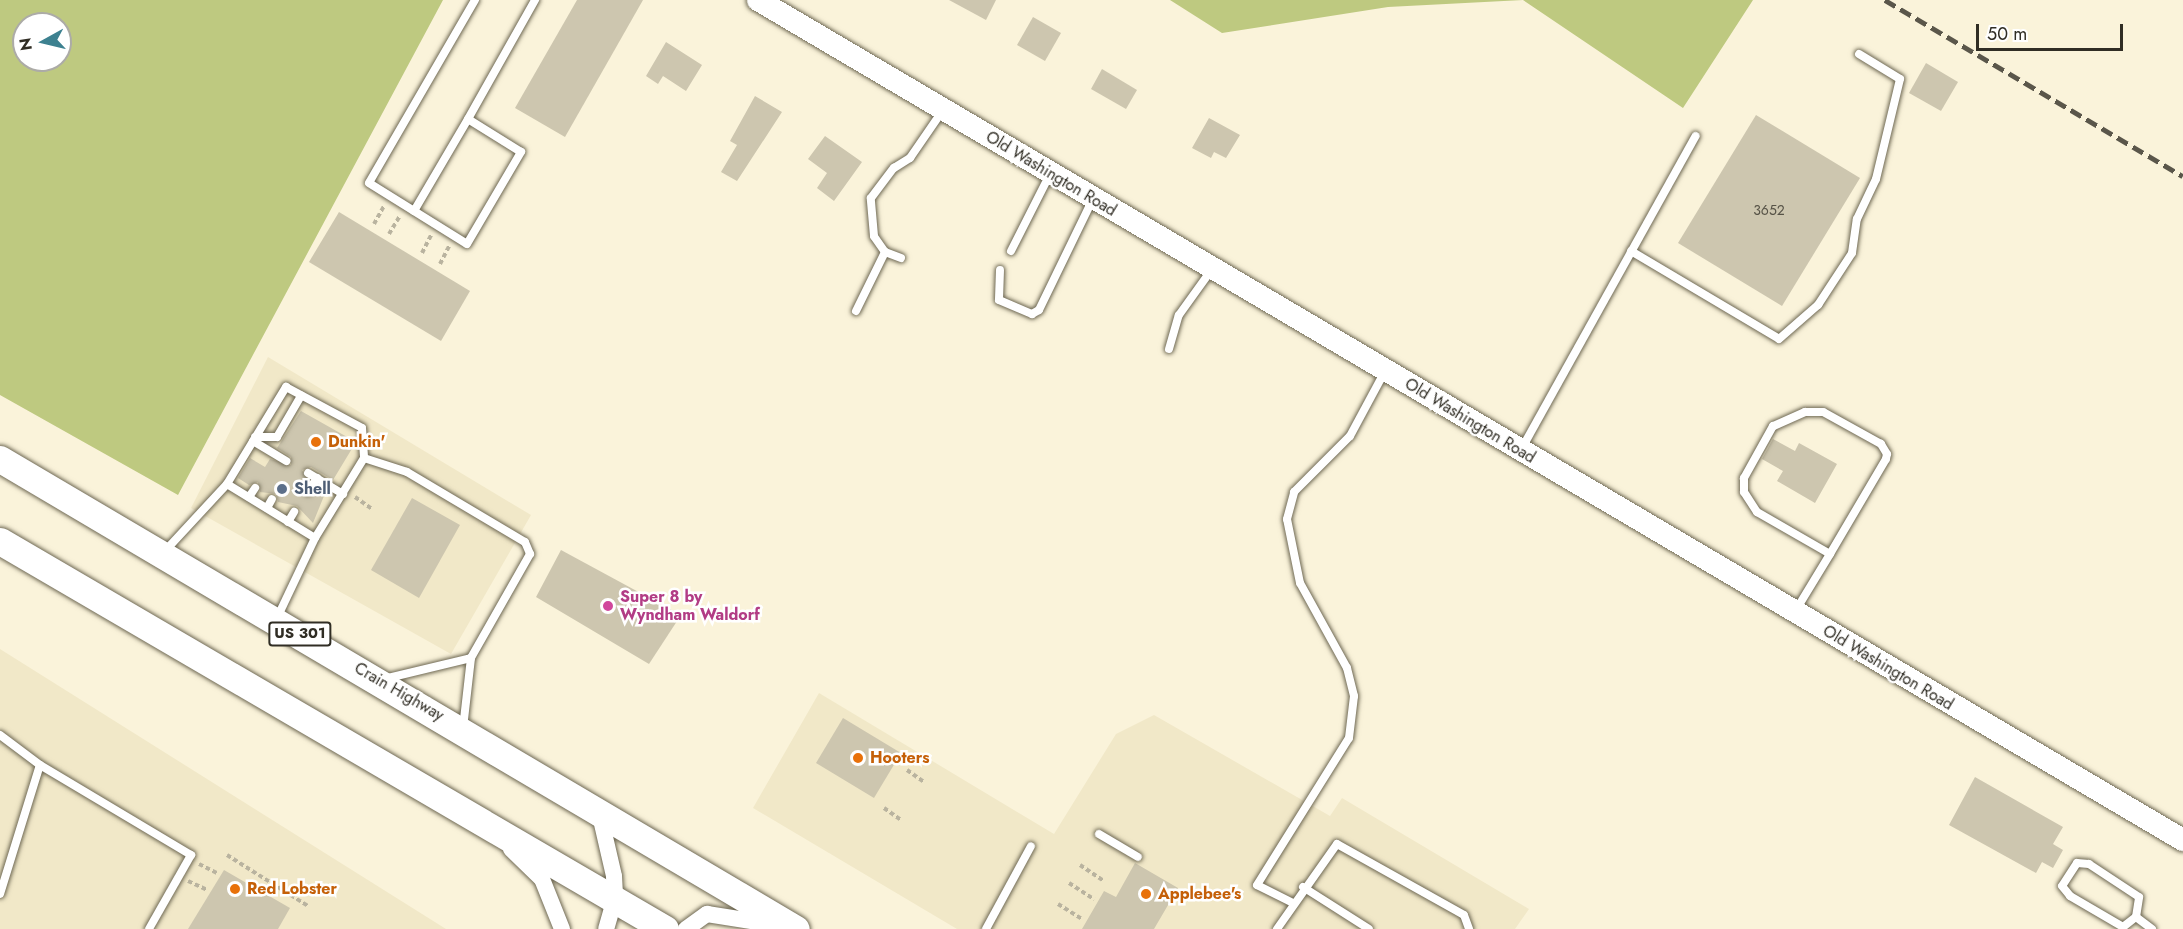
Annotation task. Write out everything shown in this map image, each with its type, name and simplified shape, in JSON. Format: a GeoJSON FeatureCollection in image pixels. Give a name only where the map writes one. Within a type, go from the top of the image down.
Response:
{"type":"FeatureCollection","features":[{"type":"Feature","properties":{"kind":"highway","name":"Crain Highway"},"geometry":{"type":"LineString","coordinates":[[0,459],[463,728],[796,929]]}},
{"type":"Feature","properties":{"kind":"highway"},"geometry":{"type":"LineString","coordinates":[[0,541],[665,929]]}},
{"type":"Feature","properties":{"kind":"main road","name":"Old Washington Road"},"geometry":{"type":"LineString","coordinates":[[758,0],[2183,840]]}},
{"type":"Feature","properties":{"kind":"street"},"geometry":{"type":"LineString","coordinates":[[599,810],[615,898],[606,929]]}},
{"type":"Feature","properties":{"kind":"street"},"geometry":{"type":"LineString","coordinates":[[486,825],[542,879],[562,929]]}},
{"type":"Feature","properties":{"kind":"street"},"geometry":{"type":"LineString","coordinates":[[686,929],[707,914],[747,917],[786,929]]}},
{"type":"Feature","properties":{"kind":"lane"},"geometry":{"type":"LineString","coordinates":[[468,119],[521,152],[467,244],[369,183],[475,0]]}},
{"type":"Feature","properties":{"kind":"lane"},"geometry":{"type":"LineString","coordinates":[[410,209],[468,119],[535,0]]}},
{"type":"Feature","properties":{"kind":"lane"},"geometry":{"type":"LineString","coordinates":[[1631,251],[1779,339],[1787,333],[1818,305],[1852,253],[1857,219],[1876,178],[1900,80],[1859,54]]}},
{"type":"Feature","properties":{"kind":"lane"},"geometry":{"type":"LineString","coordinates":[[901,258],[885,252],[874,236],[871,198],[894,168],[910,158],[943,110]]}},
{"type":"Feature","properties":{"kind":"lane"},"geometry":{"type":"LineString","coordinates":[[1521,451],[1696,136]]}},
{"type":"Feature","properties":{"kind":"lane"},"geometry":{"type":"LineString","coordinates":[[1011,251],[1051,173]]}},
{"type":"Feature","properties":{"kind":"lane"},"geometry":{"type":"LineString","coordinates":[[1000,270],[999,300],[1017,310],[1039,310],[1093,198]]}},
{"type":"Feature","properties":{"kind":"lane"},"geometry":{"type":"LineString","coordinates":[[856,311],[885,252]]}},
{"type":"Feature","properties":{"kind":"lane"},"geometry":{"type":"LineString","coordinates":[[1169,349],[1179,315],[1213,269]]}},
{"type":"Feature","properties":{"kind":"lane"},"geometry":{"type":"LineString","coordinates":[[1293,903],[1257,885],[1349,738],[1354,696],[1347,668],[1300,583],[1288,546],[1288,511],[1305,476],[1359,424],[1385,371]]}},
{"type":"Feature","properties":{"kind":"lane"},"geometry":{"type":"LineString","coordinates":[[163,554],[227,484],[286,387],[362,428],[364,458],[315,538],[276,620]]}},
{"type":"Feature","properties":{"kind":"lane"},"geometry":{"type":"LineString","coordinates":[[254,439],[277,437],[301,396]]}},
{"type":"Feature","properties":{"kind":"lane"},"geometry":{"type":"LineString","coordinates":[[1795,613],[1830,554],[1887,454],[1881,444],[1822,412],[1805,412],[1773,426],[1744,478],[1744,492],[1757,512],[1830,554]]}},
{"type":"Feature","properties":{"kind":"lane"},"geometry":{"type":"LineString","coordinates":[[254,439],[286,460]]}},
{"type":"Feature","properties":{"kind":"lane"},"geometry":{"type":"LineString","coordinates":[[364,458],[407,472],[529,548],[471,658],[463,728]]}},
{"type":"Feature","properties":{"kind":"lane"},"geometry":{"type":"LineString","coordinates":[[308,472],[343,494]]}},
{"type":"Feature","properties":{"kind":"lane"},"geometry":{"type":"LineString","coordinates":[[309,491],[317,478]]}},
{"type":"Feature","properties":{"kind":"lane"},"geometry":{"type":"LineString","coordinates":[[227,484],[315,538]]}},
{"type":"Feature","properties":{"kind":"lane"},"geometry":{"type":"LineString","coordinates":[[249,497],[255,488]]}},
{"type":"Feature","properties":{"kind":"lane"},"geometry":{"type":"LineString","coordinates":[[267,508],[273,499]]}},
{"type":"Feature","properties":{"kind":"lane"},"geometry":{"type":"LineString","coordinates":[[288,522],[294,512]]}},
{"type":"Feature","properties":{"kind":"lane"},"geometry":{"type":"LineString","coordinates":[[378,679],[418,675],[471,658]]}},
{"type":"Feature","properties":{"kind":"lane"},"geometry":{"type":"LineString","coordinates":[[0,735],[40,765],[191,855],[149,929]]}},
{"type":"Feature","properties":{"kind":"lane"},"geometry":{"type":"LineString","coordinates":[[0,894],[40,765]]}},
{"type":"Feature","properties":{"kind":"lane"},"geometry":{"type":"LineString","coordinates":[[1099,834],[1138,857]]}},
{"type":"Feature","properties":{"kind":"lane"},"geometry":{"type":"LineString","coordinates":[[1277,929],[1303,886],[1337,844],[1464,915],[1469,929]]}},
{"type":"Feature","properties":{"kind":"lane"},"geometry":{"type":"LineString","coordinates":[[986,929],[1031,846]]}},
{"type":"Feature","properties":{"kind":"lane"},"geometry":{"type":"LineString","coordinates":[[2076,863],[2089,864],[2139,897],[2136,917],[2123,927],[2070,896],[2062,886],[2076,863]]}},
{"type":"Feature","properties":{"kind":"lane"},"geometry":{"type":"LineString","coordinates":[[1303,886],[1369,929]]}},
{"type":"Feature","properties":{"kind":"lane"},"geometry":{"type":"LineString","coordinates":[[2136,917],[2152,929]]}},
{"type":"Feature","properties":{"kind":"path"},"geometry":{"type":"LineString","coordinates":[[374,224],[389,196]]}},
{"type":"Feature","properties":{"kind":"path"},"geometry":{"type":"LineString","coordinates":[[389,234],[410,209]]}},
{"type":"Feature","properties":{"kind":"path"},"geometry":{"type":"LineString","coordinates":[[422,253],[437,226]]}},
{"type":"Feature","properties":{"kind":"path"},"geometry":{"type":"LineString","coordinates":[[355,497],[372,509]]}},
{"type":"Feature","properties":{"kind":"path"},"geometry":{"type":"LineString","coordinates":[[906,770],[924,783]]}},
{"type":"Feature","properties":{"kind":"path"},"geometry":{"type":"LineString","coordinates":[[884,808],[901,820]]}},
{"type":"Feature","properties":{"kind":"path"},"geometry":{"type":"LineString","coordinates":[[227,855],[308,906]]}},
{"type":"Feature","properties":{"kind":"path"},"geometry":{"type":"LineString","coordinates":[[1080,865],[1104,881]]}},
{"type":"Feature","properties":{"kind":"path"},"geometry":{"type":"LineString","coordinates":[[1069,883],[1094,899]]}},
{"type":"Feature","properties":{"kind":"path"},"geometry":{"type":"LineString","coordinates":[[1058,904],[1082,919]]}},
{"type":"Feature","properties":{"kind":"shaded area"},"geometry":{"type":"Polygon","coordinates":[[[268,357],[531,515],[451,654],[191,508],[268,357]]]}},
{"type":"Feature","properties":{"kind":"shaded area"},"geometry":{"type":"Polygon","coordinates":[[[0,649],[446,929],[0,929],[0,649]]]}},
{"type":"Feature","properties":{"kind":"shaded area"},"geometry":{"type":"Polygon","coordinates":[[[819,693],[1054,834],[1116,734],[1154,715],[1330,816],[1342,798],[1529,909],[1515,929],[957,929],[753,808],[819,693]]]}},
{"type":"Feature","properties":{"kind":"green space"},"geometry":{"type":"Polygon","coordinates":[[[0,0],[443,0],[178,495],[0,395],[0,0]]]}},
{"type":"Feature","properties":{"kind":"green space"},"geometry":{"type":"Polygon","coordinates":[[[1170,0],[1523,0],[1388,7],[1222,33],[1170,0]]]}},
{"type":"Feature","properties":{"kind":"green space"},"geometry":{"type":"Polygon","coordinates":[[[1523,0],[1753,0],[1683,108],[1523,0]]]}},
{"type":"Feature","properties":{"kind":"building"},"geometry":{"type":"Polygon","coordinates":[[[577,0],[643,0],[565,137],[515,108],[577,0]]]}},
{"type":"Feature","properties":{"kind":"building"},"geometry":{"type":"Polygon","coordinates":[[[949,0],[996,0],[986,20],[949,0]]]}},
{"type":"Feature","properties":{"kind":"building"},"geometry":{"type":"Polygon","coordinates":[[[1033,17],[1061,33],[1045,61],[1017,45],[1033,17]]]}},
{"type":"Feature","properties":{"kind":"building"},"geometry":{"type":"Polygon","coordinates":[[[666,42],[702,65],[686,91],[663,76],[658,84],[646,76],[666,42]]]}},
{"type":"Feature","properties":{"kind":"building"},"geometry":{"type":"Polygon","coordinates":[[[1926,63],[1958,82],[1941,111],[1909,93],[1926,63]]]}},
{"type":"Feature","properties":{"kind":"building"},"geometry":{"type":"Polygon","coordinates":[[[1102,69],[1137,90],[1126,109],[1091,89],[1102,69]]]}},
{"type":"Feature","properties":{"kind":"building"},"geometry":{"type":"Polygon","coordinates":[[[755,96],[782,112],[737,181],[721,172],[737,145],[730,141],[755,96]]]}},
{"type":"Feature","properties":{"kind":"building"},"geometry":{"type":"Polygon","coordinates":[[[1756,115],[1860,178],[1782,306],[1678,243],[1756,115]]]}},
{"type":"Feature","properties":{"kind":"building"},"geometry":{"type":"Polygon","coordinates":[[[1209,118],[1240,135],[1226,158],[1214,152],[1211,158],[1192,148],[1209,118]]]}},
{"type":"Feature","properties":{"kind":"building"},"geometry":{"type":"Polygon","coordinates":[[[825,136],[862,162],[834,201],[817,188],[827,173],[808,159],[825,136]]]}},
{"type":"Feature","properties":{"kind":"building"},"geometry":{"type":"Polygon","coordinates":[[[339,212],[470,291],[441,341],[309,262],[339,212]]]}},
{"type":"Feature","properties":{"kind":"building"},"geometry":{"type":"Polygon","coordinates":[[[301,411],[356,442],[333,480],[311,467],[302,470],[308,480],[304,496],[311,496],[319,487],[326,491],[313,523],[297,506],[278,502],[276,494],[260,492],[258,482],[249,485],[238,478],[250,458],[265,467],[270,459],[291,465],[291,457],[277,448],[301,411]]]}},
{"type":"Feature","properties":{"kind":"building"},"geometry":{"type":"Polygon","coordinates":[[[1773,439],[1795,451],[1799,443],[1837,464],[1815,503],[1777,481],[1783,471],[1762,459],[1773,439]]]}},
{"type":"Feature","properties":{"kind":"building"},"geometry":{"type":"Polygon","coordinates":[[[412,498],[460,525],[419,598],[371,570],[412,498]]]}},
{"type":"Feature","properties":{"kind":"building","name":"Super 8 by Wyndham Waldorf"},"geometry":{"type":"Polygon","coordinates":[[[561,550],[681,615],[649,664],[536,597],[561,550]]]}},
{"type":"Feature","properties":{"kind":"building","name":"Hooters"},"geometry":{"type":"Polygon","coordinates":[[[843,718],[901,753],[874,798],[816,763],[843,718]]]}},
{"type":"Feature","properties":{"kind":"building"},"geometry":{"type":"Polygon","coordinates":[[[1975,777],[2063,827],[2053,844],[2063,850],[2053,868],[2042,862],[2036,873],[1949,825],[1975,777]]]}},
{"type":"Feature","properties":{"kind":"building","name":"Applebee's"},"geometry":{"type":"Polygon","coordinates":[[[1135,863],[1178,888],[1154,929],[1082,929],[1104,891],[1116,897],[1135,863]]]}},
{"type":"Feature","properties":{"kind":"building","name":"Red Lobster"},"geometry":{"type":"Polygon","coordinates":[[[224,870],[290,908],[278,929],[188,929],[224,870]]]}},
{"type":"Feature","properties":{"kind":"railway"},"geometry":{"type":"LineString","coordinates":[[1885,0],[2183,176]]}},
{"type":"Feature","properties":{"kind":"place","name":"Dunkin'"},"geometry":{"type":"Point","coordinates":[316,442]}},
{"type":"Feature","properties":{"kind":"place","name":"Shell"},"geometry":{"type":"Point","coordinates":[282,489]}},
{"type":"Feature","properties":{"kind":"place","name":"Super 8 by Wyndham Waldorf"},"geometry":{"type":"Point","coordinates":[608,606]}},
{"type":"Feature","properties":{"kind":"place","name":"Hooters"},"geometry":{"type":"Point","coordinates":[858,758]}},
{"type":"Feature","properties":{"kind":"place","name":"Red Lobster"},"geometry":{"type":"Point","coordinates":[235,889]}},
{"type":"Feature","properties":{"kind":"place","name":"Applebee's"},"geometry":{"type":"Point","coordinates":[1146,894]}}]}
